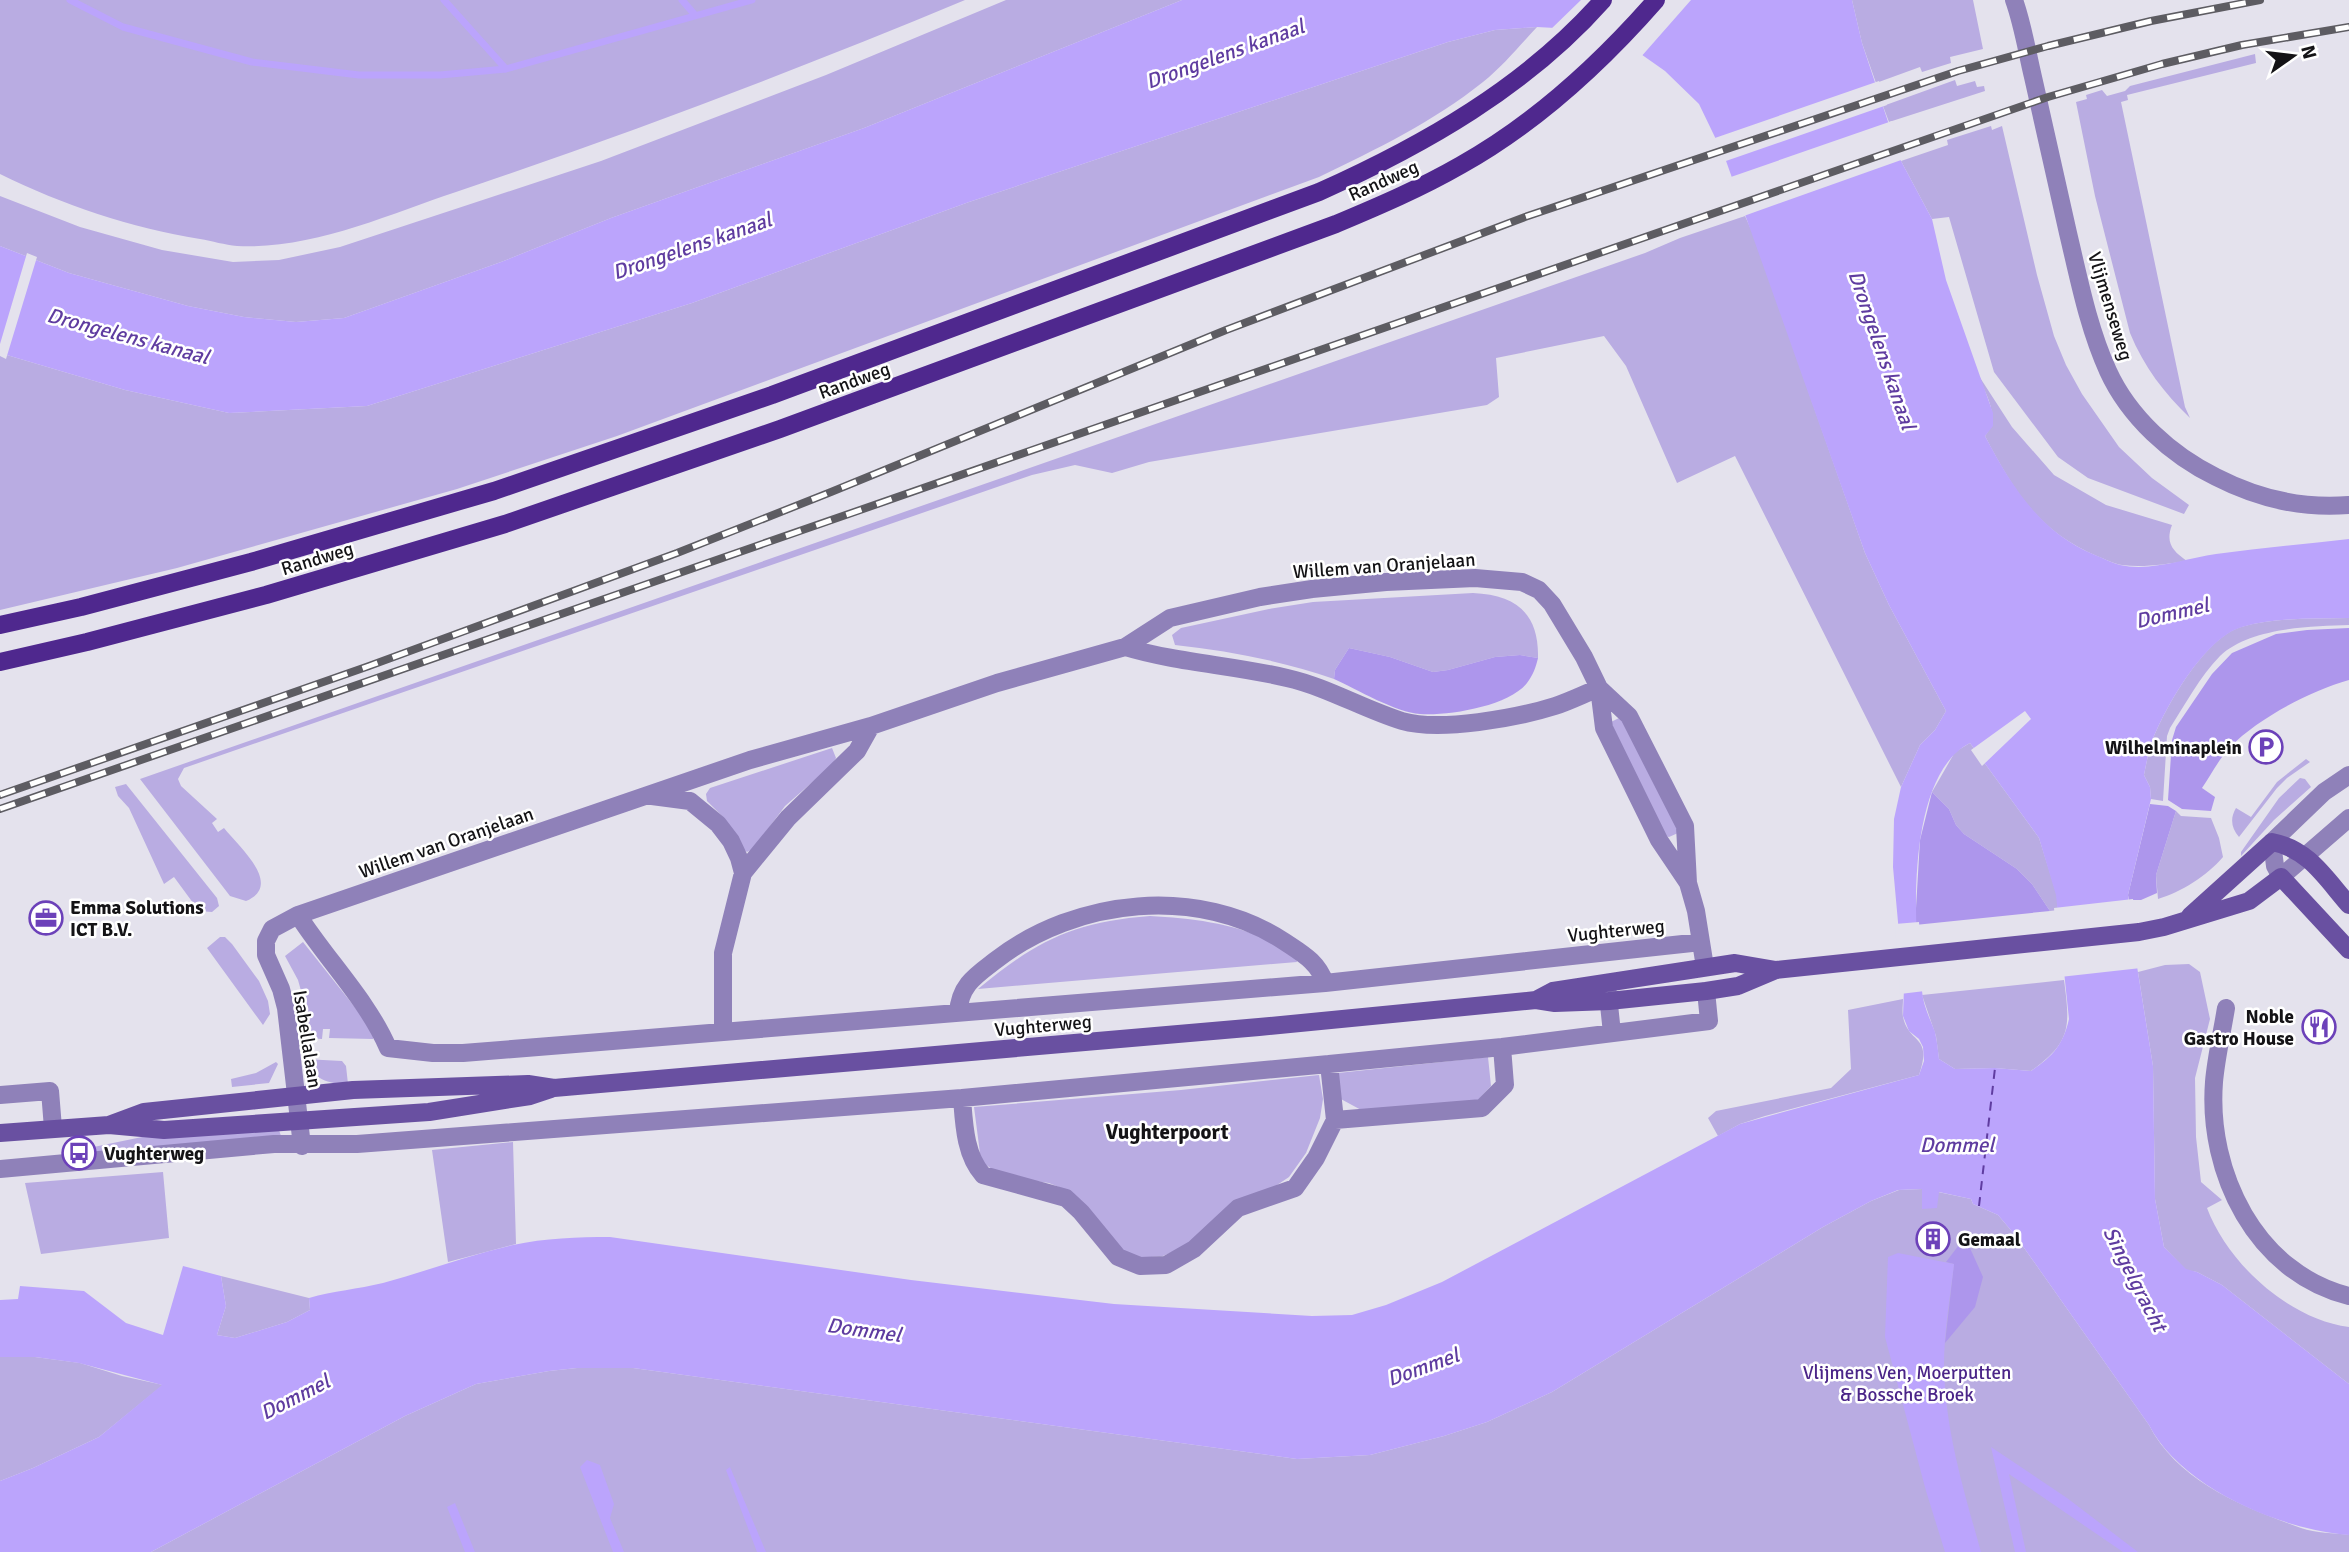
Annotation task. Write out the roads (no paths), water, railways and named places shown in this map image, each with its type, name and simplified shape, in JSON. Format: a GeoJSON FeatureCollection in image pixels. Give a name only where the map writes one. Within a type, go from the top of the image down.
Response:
{"type":"FeatureCollection","features":[{"type":"Feature","properties":{"kind":"main road","name":"Randweg"},"geometry":{"type":"LineString","coordinates":[[0,625],[81,607],[251,562],[494,491],[772,395],[1319,191],[1397,155],[1460,120],[1541,60],[1603,0]]}},
{"type":"Feature","properties":{"kind":"main road","name":"Randweg"},"geometry":{"type":"LineString","coordinates":[[0,662],[266,595],[505,524],[780,429],[1336,224],[1410,193],[1474,158],[1513,132],[1565,91],[1618,42],[1656,0]]}},
{"type":"Feature","properties":{"kind":"main road"},"geometry":{"type":"LineString","coordinates":[[2188,918],[2272,842],[2295,848],[2305,855],[2349,905]]}},
{"type":"Feature","properties":{"kind":"main road"},"geometry":{"type":"LineString","coordinates":[[2188,918],[2249,901],[2281,877],[2349,950]]}},
{"type":"Feature","properties":{"kind":"main road","name":"Vughterweg"},"geometry":{"type":"LineString","coordinates":[[1608,992],[1705,967],[1735,964],[1776,970],[2139,932],[2165,927],[2188,918]]}},
{"type":"Feature","properties":{"kind":"main road","name":"Vughterweg"},"geometry":{"type":"LineString","coordinates":[[109,1125],[144,1112],[296,1096],[409,1087],[528,1084],[554,1088],[1259,1027],[1536,1000],[1553,991],[1706,991],[1738,986],[1776,970]]}},
{"type":"Feature","properties":{"kind":"main road","name":"Vughterweg"},"geometry":{"type":"LineString","coordinates":[[0,1133],[109,1125],[164,1130],[429,1112],[530,1097],[554,1088]]}},
{"type":"Feature","properties":{"kind":"street","name":"Vlijmenseweg"},"geometry":{"type":"LineString","coordinates":[[2016,4],[2081,291],[2104,361],[2124,399],[2152,431],[2182,458],[2227,483],[2271,499],[2309,505],[2349,505]]}},
{"type":"Feature","properties":{"kind":"street","name":"Willem van Oranjelaan"},"geometry":{"type":"LineString","coordinates":[[266,941],[272,929],[298,915],[750,760],[871,726],[997,682],[1125,647],[1170,618],[1260,597],[1386,582],[1497,578],[1522,582],[1539,590],[1584,657],[1599,688],[1604,728],[1659,840],[1688,883]]}},
{"type":"Feature","properties":{"kind":"street"},"geometry":{"type":"LineString","coordinates":[[1125,647],[1168,659],[1263,672],[1299,680],[1404,722],[1421,724],[1498,718],[1554,706],[1599,688]]}},
{"type":"Feature","properties":{"kind":"street","name":"Willem van Oranjelaan"},"geometry":{"type":"LineString","coordinates":[[1599,688],[1629,716],[1685,827],[1688,883],[1696,911],[1705,967]]}},
{"type":"Feature","properties":{"kind":"street"},"geometry":{"type":"LineString","coordinates":[[723,1032],[723,953],[743,873],[788,818],[857,751],[871,726]]}},
{"type":"Feature","properties":{"kind":"street"},"geometry":{"type":"LineString","coordinates":[[2349,775],[2324,792],[2272,842],[2272,854],[2281,877],[2349,818]]}},
{"type":"Feature","properties":{"kind":"street","name":"Willem van Oranjelaan"},"geometry":{"type":"LineString","coordinates":[[648,796],[690,802],[718,824],[731,841],[743,873]]}},
{"type":"Feature","properties":{"kind":"street"},"geometry":{"type":"LineString","coordinates":[[958,1013],[959,999],[967,984],[1010,949],[1050,928],[1119,907],[1148,905],[1226,915],[1274,935],[1314,961],[1325,983]]}},
{"type":"Feature","properties":{"kind":"street","name":"Vughterweg"},"geometry":{"type":"LineString","coordinates":[[298,915],[379,1026],[388,1048],[433,1053],[463,1053],[1325,983],[1701,942]]}},
{"type":"Feature","properties":{"kind":"street","name":"Isabellalaan"},"geometry":{"type":"LineString","coordinates":[[266,941],[266,955],[281,989],[286,1009],[302,1146]]}},
{"type":"Feature","properties":{"kind":"street"},"geometry":{"type":"LineString","coordinates":[[0,1169],[274,1144],[357,1144],[962,1098],[1502,1047],[1710,1021],[1706,991]]}},
{"type":"Feature","properties":{"kind":"street"},"geometry":{"type":"LineString","coordinates":[[1608,992],[1612,1033]]}},
{"type":"Feature","properties":{"kind":"street"},"geometry":{"type":"LineString","coordinates":[[2226,1008],[2214,1082],[2214,1123],[2229,1188],[2245,1219],[2267,1246],[2291,1268],[2349,1296]]}},
{"type":"Feature","properties":{"kind":"street"},"geometry":{"type":"LineString","coordinates":[[1335,1120],[1482,1108],[1505,1085],[1502,1047]]}},
{"type":"Feature","properties":{"kind":"street"},"geometry":{"type":"LineString","coordinates":[[962,1098],[974,1166],[983,1175],[1066,1198],[1118,1257],[1140,1266],[1166,1265],[1194,1248],[1238,1208],[1295,1188],[1316,1158],[1335,1120],[1329,1064]]}},
{"type":"Feature","properties":{"kind":"street"},"geometry":{"type":"LineString","coordinates":[[0,1095],[50,1091],[53,1128]]}},
{"type":"Feature","properties":{"kind":"water"},"geometry":{"type":"Polygon","coordinates":[[[1182,0],[1852,0],[1862,43],[1901,161],[1932,219],[1946,280],[1993,413],[1993,426],[1985,436],[2017,490],[2043,521],[2058,534],[2095,555],[2132,567],[2156,566],[2216,554],[2349,539],[2349,618],[2281,620],[2242,627],[2214,645],[2175,694],[2157,729],[2148,756],[2144,775],[2150,787],[2151,799],[2128,895],[2153,1066],[2155,1199],[2164,1247],[2186,1269],[2222,1285],[2349,1384],[2349,1535],[2294,1525],[2265,1515],[2236,1502],[2184,1468],[2164,1448],[2015,1235],[1998,1215],[1973,1204],[1971,1199],[1939,1192],[1937,1208],[1922,1209],[1922,1189],[1898,1190],[1823,1227],[1552,1392],[1487,1422],[1370,1455],[1297,1459],[633,1368],[577,1368],[476,1384],[405,1416],[151,1552],[0,1552],[0,1481],[99,1437],[162,1385],[79,1363],[35,1357],[0,1357],[0,1300],[18,1299],[20,1286],[84,1291],[126,1323],[163,1335],[183,1266],[221,1276],[226,1306],[217,1335],[235,1338],[287,1322],[310,1310],[309,1298],[383,1283],[513,1245],[562,1238],[610,1237],[911,1280],[1114,1304],[1312,1316],[1352,1315],[1386,1305],[1442,1282],[1740,1124],[1919,1075],[1924,1061],[1923,1047],[1919,1039],[1909,1031],[1903,1016],[1904,988],[1893,867],[1894,819],[1901,787],[1920,745],[1935,730],[1946,711],[1889,605],[1865,553],[1725,158],[1699,104],[1665,71],[1628,45],[1573,29],[1537,27],[1495,30],[1448,42],[969,202],[692,303],[367,406],[229,413],[125,390],[0,353],[0,246],[69,273],[188,306],[244,317],[296,322],[344,318],[501,262],[611,218],[864,128],[1182,0]],[[1970,743],[1949,761],[1934,787],[1924,820],[1916,894],[1923,996],[1935,1032],[1939,1059],[1955,1069],[2031,1071],[2056,1049],[2067,1028],[2069,1019],[2056,895],[2039,838],[1970,743]]]}},
{"type":"Feature","properties":{"kind":"water"},"geometry":{"type":"Polygon","coordinates":[[[1898,1253],[1954,1264],[1945,1340],[1945,1390],[1956,1460],[1981,1552],[1945,1552],[1926,1491],[1885,1337],[1888,1257],[1898,1253]]]}},
{"type":"Feature","properties":{"kind":"water"},"geometry":{"type":"Polygon","coordinates":[[[1991,1447],[2067,1498],[2138,1552],[2123,1552],[2009,1474],[2026,1552],[2015,1552],[1991,1447]]]}},
{"type":"Feature","properties":{"kind":"water"},"geometry":{"type":"Polygon","coordinates":[[[587,1460],[600,1465],[614,1504],[610,1518],[624,1552],[613,1552],[580,1467],[587,1460]]]}},
{"type":"Feature","properties":{"kind":"water"},"geometry":{"type":"Polygon","coordinates":[[[730,1467],[766,1552],[757,1552],[726,1470],[730,1467]]]}},
{"type":"Feature","properties":{"kind":"water"},"geometry":{"type":"Polygon","coordinates":[[[455,1503],[475,1552],[465,1552],[447,1507],[455,1503]]]}},
{"type":"Feature","properties":{"kind":"waterway"},"geometry":{"type":"LineString","coordinates":[[70,0],[123,27],[252,62],[359,75],[440,75],[506,69],[752,0]]}},
{"type":"Feature","properties":{"kind":"waterway"},"geometry":{"type":"LineString","coordinates":[[444,0],[506,69]]}},
{"type":"Feature","properties":{"kind":"waterway"},"geometry":{"type":"LineString","coordinates":[[682,0],[695,15]]}},
{"type":"Feature","properties":{"kind":"railway"},"geometry":{"type":"LineString","coordinates":[[0,795],[369,666],[677,553],[1226,330],[1525,217],[1958,71],[2151,21],[2260,0]]}},
{"type":"Feature","properties":{"kind":"railway"},"geometry":{"type":"LineString","coordinates":[[0,809],[2048,97],[2162,64],[2242,45],[2349,27]]}},
{"type":"Feature","properties":{"kind":"place","name":"Wilhelminaplein"},"geometry":{"type":"Point","coordinates":[2266,747]}},
{"type":"Feature","properties":{"kind":"place","name":"Emma Solutions ICT B.V."},"geometry":{"type":"Point","coordinates":[46,918]}},
{"type":"Feature","properties":{"kind":"place","name":"Noble Gastro House"},"geometry":{"type":"Point","coordinates":[2319,1027]}},
{"type":"Feature","properties":{"kind":"place","name":"Vughterweg"},"geometry":{"type":"Point","coordinates":[79,1153]}},
{"type":"Feature","properties":{"kind":"place","name":"Gemaal"},"geometry":{"type":"Point","coordinates":[1933,1239]}},
{"type":"Feature","properties":{"kind":"district","name":"Vughterpoort"},"geometry":{"type":"Point","coordinates":[1167,1132]}},
{"type":"Feature","properties":{"kind":"water label","name":"Drongelens kanaal"},"geometry":{"type":"Point","coordinates":[1225,54]}},
{"type":"Feature","properties":{"kind":"water label","name":"Drongelens kanaal"},"geometry":{"type":"Point","coordinates":[692,246]}},
{"type":"Feature","properties":{"kind":"water label","name":"Drongelens kanaal"},"geometry":{"type":"Point","coordinates":[128,336]}},
{"type":"Feature","properties":{"kind":"water label","name":"Drongelens kanaal"},"geometry":{"type":"Point","coordinates":[1882,350]}},
{"type":"Feature","properties":{"kind":"water label","name":"Dommel"},"geometry":{"type":"Point","coordinates":[2172,613]}},
{"type":"Feature","properties":{"kind":"water label","name":"Dommel"},"geometry":{"type":"Point","coordinates":[1957,1145]}},
{"type":"Feature","properties":{"kind":"water label","name":"Singelgracht"},"geometry":{"type":"Point","coordinates":[2135,1279]}},
{"type":"Feature","properties":{"kind":"water label","name":"Dommel"},"geometry":{"type":"Point","coordinates":[864,1330]}},
{"type":"Feature","properties":{"kind":"water label","name":"Dommel"},"geometry":{"type":"Point","coordinates":[1423,1367]}},
{"type":"Feature","properties":{"kind":"water label","name":"Dommel"},"geometry":{"type":"Point","coordinates":[295,1397]}},
{"type":"Feature","properties":{"kind":"park label","name":"Vlijmens Ven, Moerputten & Bossche Broek"},"geometry":{"type":"Point","coordinates":[1907,1383]}}]}
